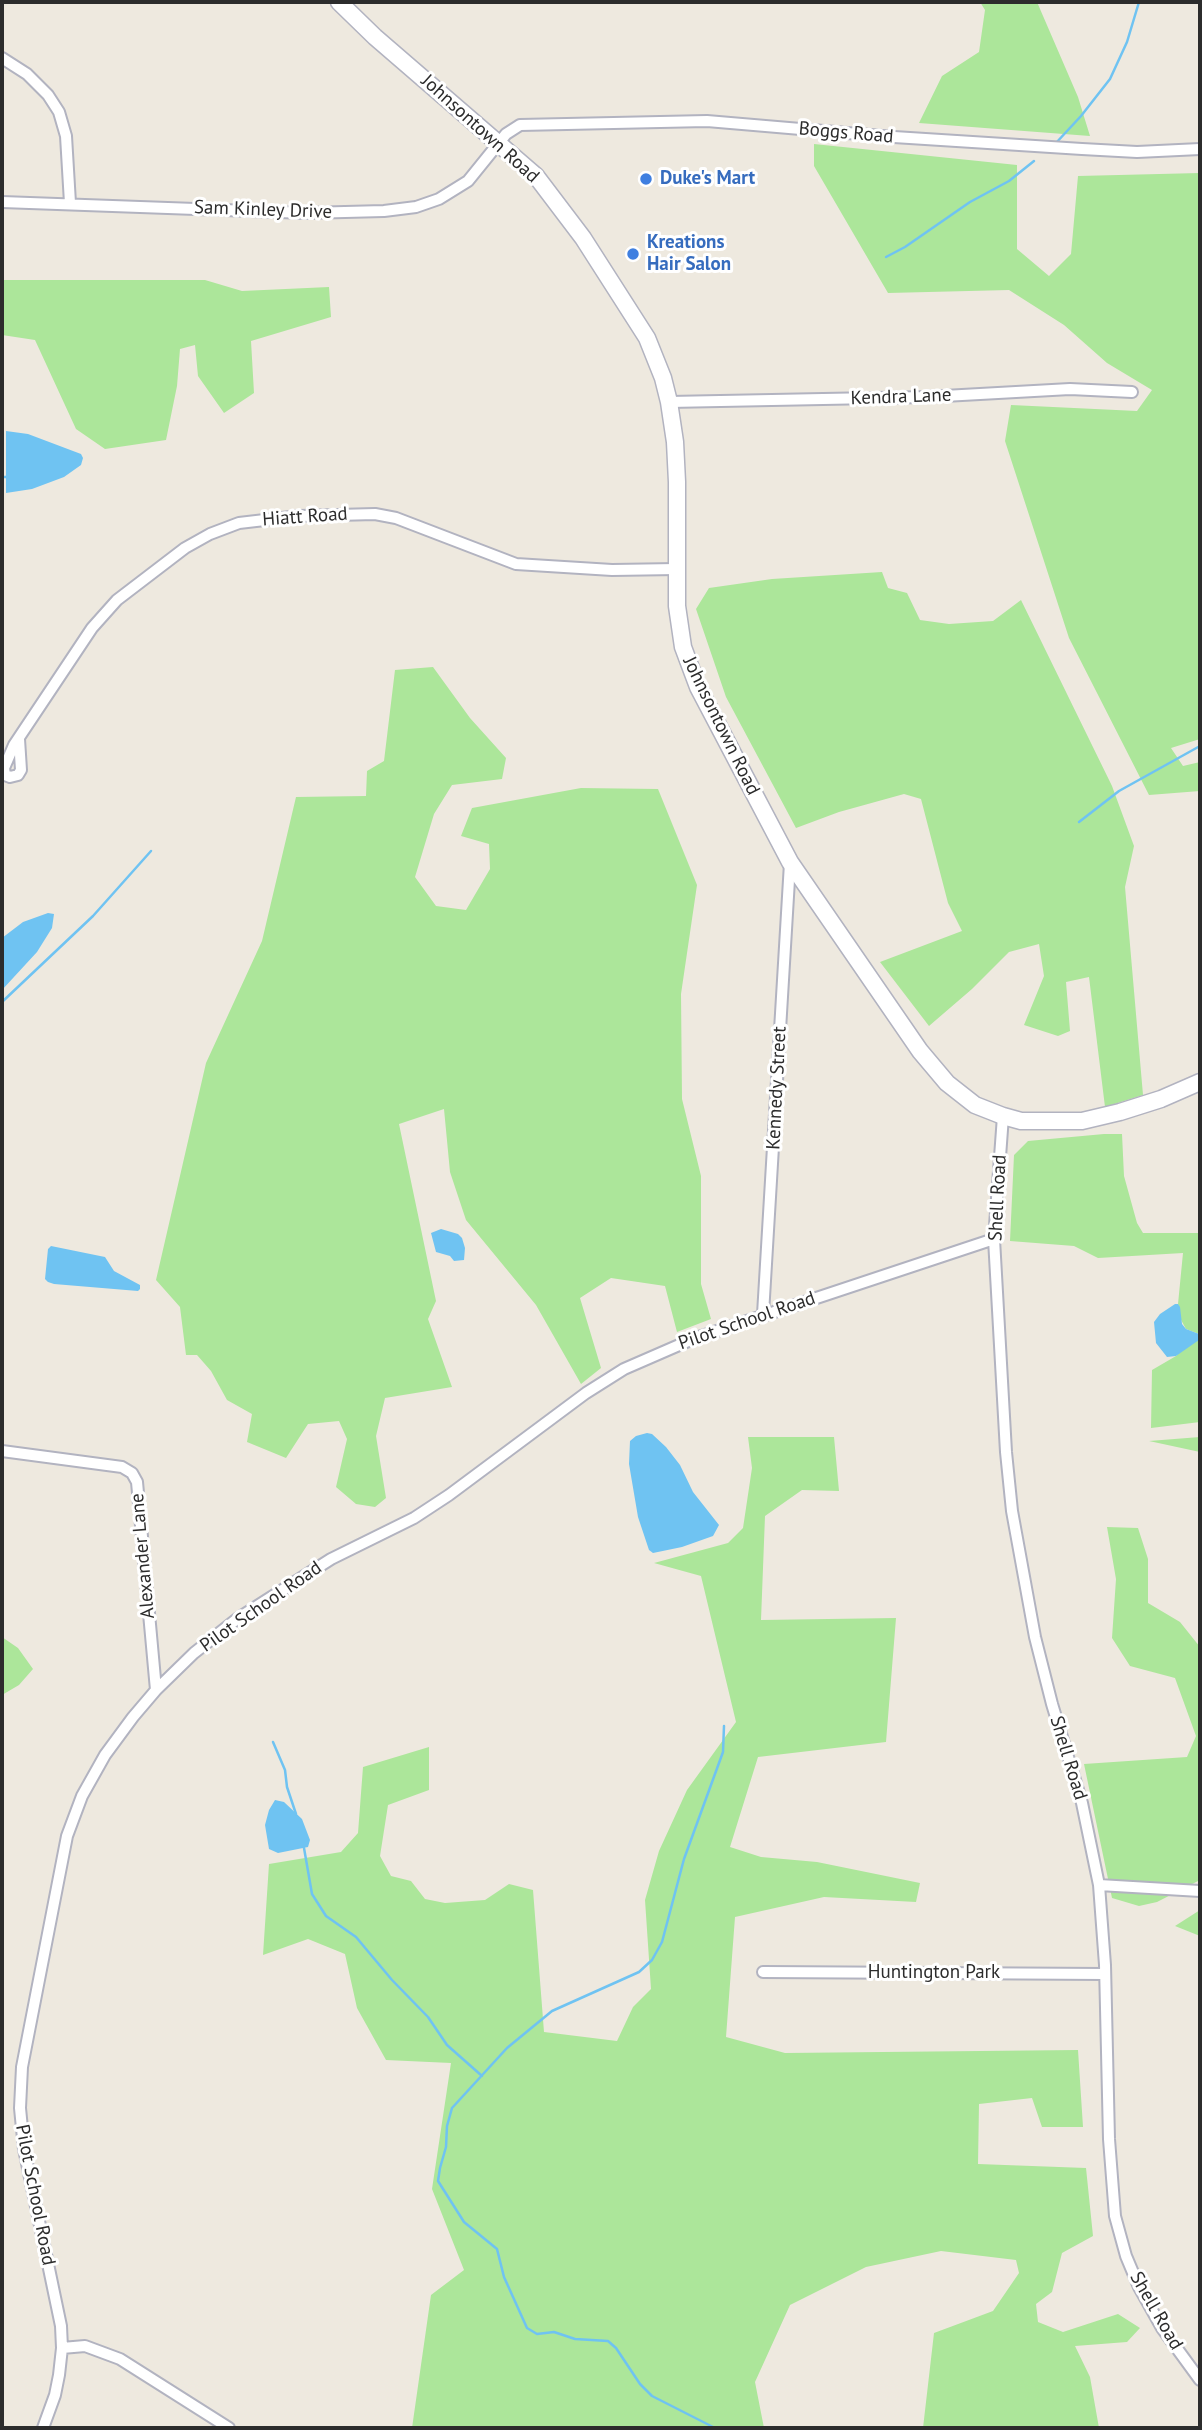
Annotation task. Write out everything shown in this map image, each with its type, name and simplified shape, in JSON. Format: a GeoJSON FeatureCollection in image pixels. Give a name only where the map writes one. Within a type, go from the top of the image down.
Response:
{"type":"FeatureCollection","features":[{"type":"Feature","properties":{"kind":"street","name":"Johnsontown Road"},"geometry":{"type":"LineString","coordinates":[[339,2],[542,184],[568,216],[613,282],[652,347],[670,402],[675,442],[679,627],[683,647],[698,687],[790,862],[920,1051],[947,1083],[975,1105],[1003,1116],[1039,1122],[1082,1121],[1158,1100],[1200,1082]]}},
{"type":"Feature","properties":{"kind":"street"},"geometry":{"type":"LineString","coordinates":[[2,58],[27,74],[60,112],[66,136],[70,203]]}},
{"type":"Feature","properties":{"kind":"street","name":"Boggs Road"},"geometry":{"type":"LineString","coordinates":[[500,144],[506,134],[520,125],[707,121],[1082,149],[1136,152],[1200,149]]}},
{"type":"Feature","properties":{"kind":"street","name":"Sam Kinley Drive"},"geometry":{"type":"LineString","coordinates":[[2,202],[306,213],[406,209],[428,204],[468,181],[500,144]]}},
{"type":"Feature","properties":{"kind":"street","name":"Kendra Lane"},"geometry":{"type":"LineString","coordinates":[[670,402],[926,397],[1070,389],[1132,392]]}},
{"type":"Feature","properties":{"kind":"street","name":"Hiatt Road"},"geometry":{"type":"LineString","coordinates":[[19,738],[92,628],[117,600],[185,548],[210,534],[239,523],[299,516],[375,514],[397,518],[516,564],[612,570],[677,569]]}},
{"type":"Feature","properties":{"kind":"street","name":"Kennedy Street"},"geometry":{"type":"LineString","coordinates":[[763,1314],[790,862]]}},
{"type":"Feature","properties":{"kind":"street","name":"Shell Road"},"geometry":{"type":"LineString","coordinates":[[1003,1116],[994,1238],[1006,1452],[1012,1511],[1035,1637],[1082,1803],[1099,1885],[1105,1974],[1109,2139],[1115,2217],[1126,2256],[1139,2287],[1162,2328],[1200,2380]]}},
{"type":"Feature","properties":{"kind":"street","name":"Pilot School Road"},"geometry":{"type":"LineString","coordinates":[[43,2428],[55,2395],[62,2348],[57,2301],[24,2149],[20,2108],[22,2067],[67,1836],[78,1806],[105,1755],[156,1690],[194,1653],[237,1619],[331,1559],[414,1518],[624,1369],[763,1314],[994,1238]]}},
{"type":"Feature","properties":{"kind":"street","name":"Alexander Lane"},"geometry":{"type":"LineString","coordinates":[[2,1451],[122,1466],[132,1473],[136,1482],[156,1690]]}},
{"type":"Feature","properties":{"kind":"street"},"geometry":{"type":"LineString","coordinates":[[1099,1885],[1200,1891]]}},
{"type":"Feature","properties":{"kind":"street","name":"Huntington Park"},"geometry":{"type":"LineString","coordinates":[[763,1972],[1105,1974]]}},
{"type":"Feature","properties":{"kind":"street"},"geometry":{"type":"LineString","coordinates":[[62,2348],[85,2346],[120,2359],[229,2428]]}},
{"type":"Feature","properties":{"kind":"green space"},"geometry":{"type":"Polygon","coordinates":[[[980,2],[1037,2],[1078,97],[1090,136],[919,123],[942,76],[979,52],[985,10],[980,2]]]}},
{"type":"Feature","properties":{"kind":"green space"},"geometry":{"type":"Polygon","coordinates":[[[814,144],[1017,165],[1017,249],[1049,276],[1071,254],[1078,176],[1200,173],[1200,739],[1171,748],[1183,766],[1200,762],[1200,791],[1149,795],[1069,638],[1005,441],[1011,405],[1137,411],[1152,390],[1107,363],[1064,325],[1009,290],[888,293],[814,166],[814,144]]]}},
{"type":"Feature","properties":{"kind":"green space"},"geometry":{"type":"Polygon","coordinates":[[[2,280],[205,280],[242,291],[329,287],[331,317],[251,341],[254,393],[224,413],[198,376],[195,345],[180,349],[177,386],[166,440],[105,449],[76,429],[35,340],[2,335],[2,280]]]}},
{"type":"Feature","properties":{"kind":"green space"},"geometry":{"type":"Polygon","coordinates":[[[882,572],[888,588],[907,593],[920,620],[949,624],[993,621],[1021,600],[1112,786],[1134,846],[1125,887],[1143,1095],[1105,1107],[1089,977],[1066,982],[1070,1031],[1058,1036],[1024,1025],[1044,976],[1039,944],[1009,952],[929,1026],[880,962],[962,931],[948,903],[921,799],[904,794],[839,812],[796,828],[726,697],[696,609],[709,588],[772,579],[882,572]]]}},
{"type":"Feature","properties":{"kind":"green space"},"geometry":{"type":"Polygon","coordinates":[[[433,667],[470,718],[506,758],[502,779],[452,785],[434,814],[415,877],[436,906],[466,910],[490,869],[489,844],[461,836],[472,808],[581,788],[658,789],[697,885],[681,994],[682,1099],[701,1176],[701,1284],[711,1319],[677,1332],[665,1286],[611,1278],[580,1298],[601,1368],[581,1384],[536,1305],[466,1220],[450,1172],[444,1109],[399,1124],[436,1301],[428,1319],[452,1387],[385,1398],[376,1436],[386,1498],[375,1507],[356,1504],[336,1487],[347,1439],[339,1421],[308,1424],[286,1458],[247,1442],[252,1414],[227,1400],[211,1371],[197,1355],[186,1355],[180,1307],[156,1280],[206,1063],[262,941],[296,797],[366,796],[367,771],[384,761],[395,670],[433,667]]]}},
{"type":"Feature","properties":{"kind":"green space"},"geometry":{"type":"Polygon","coordinates":[[[1122,1134],[1124,1176],[1137,1223],[1143,1233],[1199,1233],[1200,1422],[1151,1428],[1152,1370],[1176,1356],[1199,1334],[1186,1329],[1180,1318],[1178,1304],[1183,1253],[1098,1258],[1074,1246],[1010,1241],[1014,1155],[1028,1141],[1122,1134]]]}},
{"type":"Feature","properties":{"kind":"green space"},"geometry":{"type":"Polygon","coordinates":[[[748,1437],[834,1437],[839,1491],[802,1490],[765,1516],[761,1620],[896,1618],[886,1742],[758,1757],[730,1847],[761,1857],[817,1862],[920,1883],[916,1902],[824,1897],[735,1917],[726,2037],[785,2053],[1078,2050],[1083,2127],[1042,2127],[1032,2098],[979,2104],[978,2164],[1086,2168],[1093,2236],[1062,2253],[1052,2292],[1036,2304],[1038,2322],[1063,2332],[1118,2314],[1140,2328],[1127,2342],[1075,2346],[1090,2377],[1099,2428],[923,2428],[934,2333],[993,2311],[1019,2273],[1016,2260],[941,2251],[866,2267],[790,2305],[755,2382],[764,2428],[412,2428],[431,2295],[464,2270],[432,2189],[451,2063],[386,2060],[357,2008],[345,1954],[308,1939],[263,1955],[269,1864],[341,1852],[358,1833],[363,1767],[429,1747],[429,1790],[388,1805],[380,1856],[391,1876],[411,1881],[425,1899],[445,1903],[485,1900],[509,1884],[533,1890],[544,2032],[617,2041],[633,2007],[651,1989],[645,1900],[659,1851],[687,1790],[736,1722],[701,1576],[654,1563],[728,1543],[743,1528],[752,1468],[748,1437]]]}},
{"type":"Feature","properties":{"kind":"green space"},"geometry":{"type":"Polygon","coordinates":[[[1200,1437],[1200,1452],[1149,1441],[1200,1437]]]}},
{"type":"Feature","properties":{"kind":"green space"},"geometry":{"type":"Polygon","coordinates":[[[1107,1527],[1138,1528],[1148,1559],[1148,1603],[1180,1622],[1200,1647],[1200,1880],[1157,1902],[1139,1906],[1112,1898],[1084,1764],[1187,1757],[1196,1736],[1175,1678],[1130,1666],[1112,1638],[1116,1579],[1107,1527]]]}},
{"type":"Feature","properties":{"kind":"green space"},"geometry":{"type":"Polygon","coordinates":[[[2,1637],[18,1648],[33,1669],[19,1685],[2,1695],[2,1637]]]}},
{"type":"Feature","properties":{"kind":"green space"},"geometry":{"type":"Polygon","coordinates":[[[1200,1910],[1200,1936],[1175,1926],[1200,1910]]]}},
{"type":"Feature","properties":{"kind":"water"},"geometry":{"type":"Polygon","coordinates":[[[6,431],[28,434],[81,454],[81,465],[64,477],[32,489],[6,493],[6,431]]]}},
{"type":"Feature","properties":{"kind":"water"},"geometry":{"type":"Polygon","coordinates":[[[48,913],[54,914],[52,928],[37,952],[2,990],[2,938],[23,922],[48,913]]]}},
{"type":"Feature","properties":{"kind":"water"},"geometry":{"type":"Polygon","coordinates":[[[441,1229],[458,1234],[462,1238],[464,1260],[454,1261],[450,1256],[436,1252],[431,1233],[441,1229]]]}},
{"type":"Feature","properties":{"kind":"water"},"geometry":{"type":"Polygon","coordinates":[[[51,1246],[105,1257],[114,1271],[140,1285],[140,1289],[138,1291],[48,1282],[45,1279],[48,1249],[51,1246]]]}},
{"type":"Feature","properties":{"kind":"water"},"geometry":{"type":"Polygon","coordinates":[[[1175,1304],[1180,1307],[1182,1324],[1186,1329],[1199,1334],[1199,1340],[1176,1356],[1167,1357],[1156,1343],[1154,1322],[1160,1314],[1175,1304]]]}},
{"type":"Feature","properties":{"kind":"water"},"geometry":{"type":"Polygon","coordinates":[[[647,1433],[652,1434],[666,1447],[680,1465],[693,1492],[719,1525],[713,1536],[682,1547],[653,1553],[649,1550],[638,1517],[629,1464],[630,1441],[647,1433]]]}},
{"type":"Feature","properties":{"kind":"water"},"geometry":{"type":"Polygon","coordinates":[[[275,1800],[284,1802],[302,1819],[310,1840],[308,1847],[278,1853],[269,1849],[265,1825],[275,1800]]]}},
{"type":"Feature","properties":{"kind":"waterway"},"geometry":{"type":"LineString","coordinates":[[1055,144],[1110,79],[1127,42],[1139,2]]}},
{"type":"Feature","properties":{"kind":"waterway"},"geometry":{"type":"LineString","coordinates":[[886,257],[970,202],[1009,181],[1034,161]]}},
{"type":"Feature","properties":{"kind":"waterway"},"geometry":{"type":"LineString","coordinates":[[1079,822],[1119,791],[1200,746]]}},
{"type":"Feature","properties":{"kind":"waterway"},"geometry":{"type":"LineString","coordinates":[[2,1002],[93,916],[151,851]]}},
{"type":"Feature","properties":{"kind":"waterway"},"geometry":{"type":"LineString","coordinates":[[715,2428],[652,2396],[608,2341],[575,2339],[554,2332],[537,2334],[527,2328],[504,2277],[497,2249],[464,2222],[438,2181],[452,2108],[507,2048],[552,2011],[639,1972],[652,1960],[662,1942],[684,1859],[723,1752],[724,1726]]}},
{"type":"Feature","properties":{"kind":"waterway"},"geometry":{"type":"LineString","coordinates":[[273,1742],[285,1770],[287,1787],[296,1814]]}},
{"type":"Feature","properties":{"kind":"waterway"},"geometry":{"type":"LineString","coordinates":[[304,1848],[312,1894],[326,1916],[356,1937],[428,2017],[447,2045],[482,2076]]}},
{"type":"Feature","properties":{"kind":"place","name":"Duke's Mart"},"geometry":{"type":"Point","coordinates":[646,179]}},
{"type":"Feature","properties":{"kind":"place","name":"Kreations Hair Salon"},"geometry":{"type":"Point","coordinates":[633,254]}}]}
